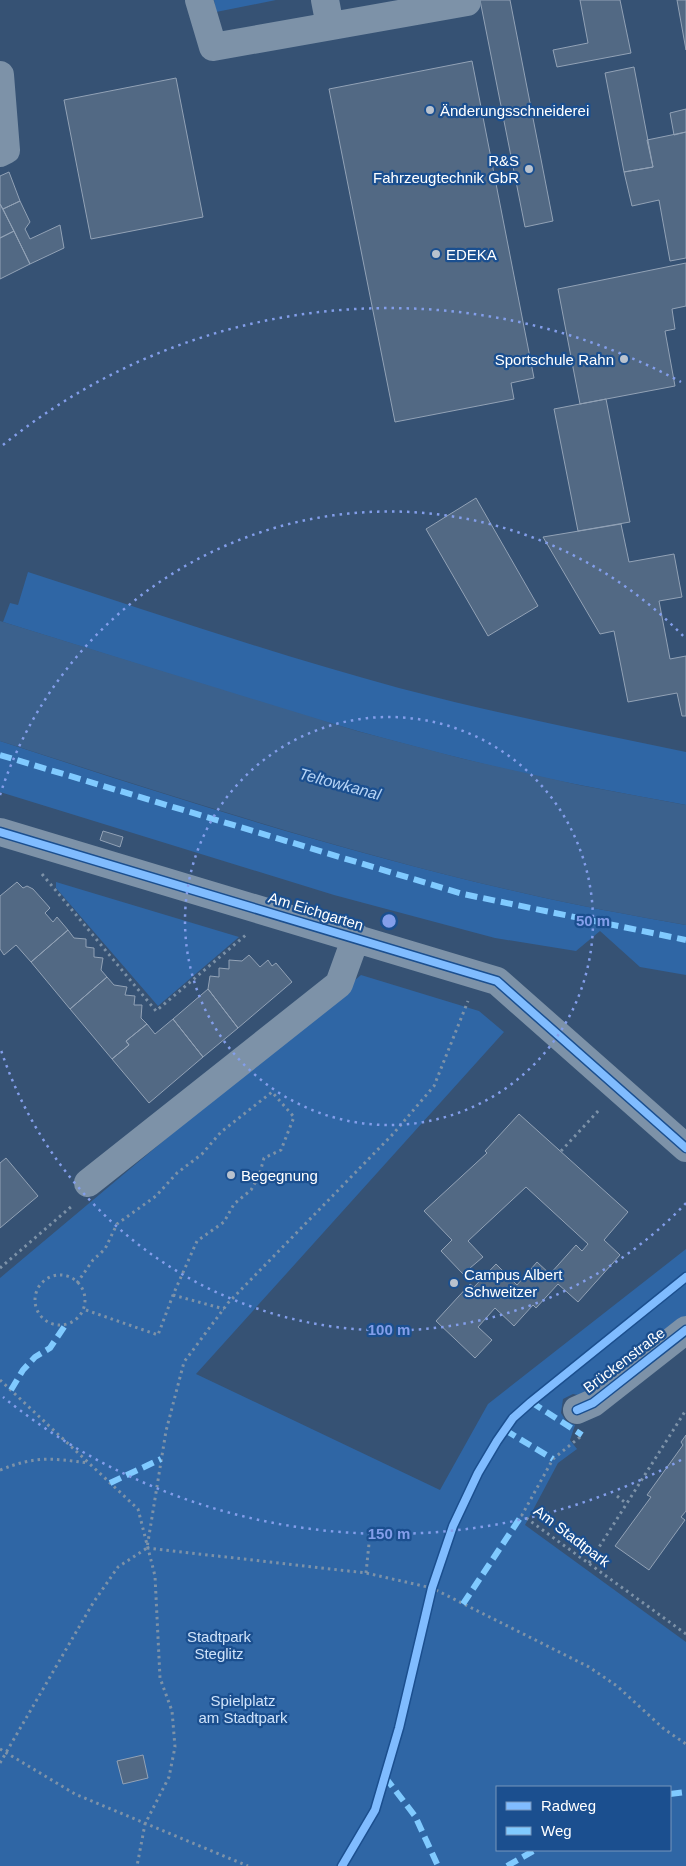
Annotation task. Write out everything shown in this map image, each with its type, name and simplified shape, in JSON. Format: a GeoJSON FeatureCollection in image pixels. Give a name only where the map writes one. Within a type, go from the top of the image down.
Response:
{"type":"FeatureCollection","features":[{"type":"Feature","properties":{"kind":"street"},"geometry":{"type":"LineString","coordinates":[[199,0],[213,47],[328,13],[467,2],[467,0]]}},
{"type":"Feature","properties":{"kind":"street"},"geometry":{"type":"LineString","coordinates":[[0,75],[6,150],[0,153]]}},
{"type":"Feature","properties":{"kind":"street","name":"Am Eichgarten"},"geometry":{"type":"LineString","coordinates":[[0,832],[356,937],[496,981],[686,1148]]}},
{"type":"Feature","properties":{"kind":"street"},"geometry":{"type":"LineString","coordinates":[[88,1183],[339,984],[356,937]]}},
{"type":"Feature","properties":{"kind":"street","name":"Brückenstraße"},"geometry":{"type":"LineString","coordinates":[[579,1423],[593,1403],[686,1330]]}},
{"type":"Feature","properties":{"kind":"path"},"geometry":{"type":"LineString","coordinates":[[37,868],[156,1011],[253,929]]}},
{"type":"Feature","properties":{"kind":"path"},"geometry":{"type":"LineString","coordinates":[[147,1548],[166,1431],[184,1362],[224,1309],[394,1134],[434,1086],[470,996]]}},
{"type":"Feature","properties":{"kind":"path"},"geometry":{"type":"LineString","coordinates":[[78,1283],[93,1260],[105,1250],[117,1224],[156,1196],[176,1172],[202,1154],[221,1132],[272,1092],[294,1117],[280,1150],[264,1158],[256,1184],[234,1204],[224,1222],[197,1242],[173,1294],[158,1335],[83,1309]]}},
{"type":"Feature","properties":{"kind":"path"},"geometry":{"type":"LineString","coordinates":[[560,1151],[600,1108]]}},
{"type":"Feature","properties":{"kind":"path"},"geometry":{"type":"LineString","coordinates":[[0,1268],[82,1198],[88,1183]]}},
{"type":"Feature","properties":{"kind":"path"},"geometry":{"type":"LineString","coordinates":[[62,1276],[78,1283],[84,1295],[83,1309],[73,1321],[60,1325],[42,1317],[35,1301],[40,1284],[50,1277],[62,1276]]}},
{"type":"Feature","properties":{"kind":"path"},"geometry":{"type":"LineString","coordinates":[[173,1294],[224,1309]]}},
{"type":"Feature","properties":{"kind":"path"},"geometry":{"type":"LineString","coordinates":[[0,1380],[138,1509],[155,1576],[160,1678],[172,1711],[175,1747],[169,1777],[146,1824],[138,1866]]}},
{"type":"Feature","properties":{"kind":"path"},"geometry":{"type":"LineString","coordinates":[[589,1563],[686,1410]]}},
{"type":"Feature","properties":{"kind":"path"},"geometry":{"type":"LineString","coordinates":[[0,1470],[47,1457],[88,1463]]}},
{"type":"Feature","properties":{"kind":"path"},"geometry":{"type":"LineString","coordinates":[[617,1496],[627,1504]]}},
{"type":"Feature","properties":{"kind":"path"},"geometry":{"type":"LineString","coordinates":[[366,1573],[370,1534]]}},
{"type":"Feature","properties":{"kind":"path"},"geometry":{"type":"LineString","coordinates":[[0,1763],[98,1596],[118,1567],[147,1548],[366,1573],[432,1588],[589,1667],[617,1686],[664,1729],[686,1744]]}},
{"type":"Feature","properties":{"kind":"path"},"geometry":{"type":"LineString","coordinates":[[0,1749],[75,1794],[248,1866]]}},
{"type":"Feature","properties":{"kind":"green space"},"geometry":{"type":"Polygon","coordinates":[[[214,0],[276,0],[216,12],[214,0]]]}},
{"type":"Feature","properties":{"kind":"green space"},"geometry":{"type":"Polygon","coordinates":[[[28,572],[259,647],[399,688],[506,714],[686,752],[686,805],[491,766],[406,744],[232,694],[3,622],[10,603],[18,605],[28,572]]]}},
{"type":"Feature","properties":{"kind":"green space"},"geometry":{"type":"Polygon","coordinates":[[[0,741],[258,823],[388,859],[540,897],[686,925],[686,975],[640,967],[600,931],[576,951],[495,938],[334,895],[0,792],[0,741]]]}},
{"type":"Feature","properties":{"kind":"green space"},"geometry":{"type":"Polygon","coordinates":[[[56,882],[239,937],[158,1006],[56,888],[56,882]]]}},
{"type":"Feature","properties":{"kind":"green space","name":"Stadtpark Steglitz"},"geometry":{"type":"Polygon","coordinates":[[[361,975],[479,1011],[504,1032],[196,1374],[440,1490],[488,1404],[686,1249],[686,1316],[584,1396],[573,1394],[563,1399],[561,1413],[566,1421],[575,1425],[570,1440],[577,1449],[558,1463],[525,1525],[686,1642],[686,1866],[0,1866],[0,1278],[361,975]]]}},
{"type":"Feature","properties":{"kind":"water","name":"Teltowkanal"},"geometry":{"type":"Polygon","coordinates":[[[0,621],[357,731],[464,759],[579,785],[686,805],[686,925],[540,897],[388,859],[258,822],[0,741],[0,621]]]}},
{"type":"Feature","properties":{"kind":"building"},"geometry":{"type":"Polygon","coordinates":[[[480,0],[510,0],[553,221],[525,227],[480,0]]]}},
{"type":"Feature","properties":{"kind":"building"},"geometry":{"type":"Polygon","coordinates":[[[580,0],[620,0],[631,53],[557,67],[553,50],[588,43],[580,0]]]}},
{"type":"Feature","properties":{"kind":"building"},"geometry":{"type":"Polygon","coordinates":[[[677,0],[686,0],[686,50],[677,0]]]}},
{"type":"Feature","properties":{"kind":"building","name":"EDEKA"},"geometry":{"type":"Polygon","coordinates":[[[472,61],[534,378],[511,383],[514,399],[395,422],[329,89],[472,61]]]}},
{"type":"Feature","properties":{"kind":"building"},"geometry":{"type":"Polygon","coordinates":[[[634,67],[653,167],[624,172],[605,73],[634,67]]]}},
{"type":"Feature","properties":{"kind":"building"},"geometry":{"type":"Polygon","coordinates":[[[176,78],[203,217],[91,239],[64,100],[176,78]]]}},
{"type":"Feature","properties":{"kind":"building"},"geometry":{"type":"Polygon","coordinates":[[[686,109],[686,132],[674,135],[670,113],[686,109]]]}},
{"type":"Feature","properties":{"kind":"building"},"geometry":{"type":"Polygon","coordinates":[[[686,132],[686,258],[670,261],[659,200],[632,206],[624,172],[653,167],[647,140],[686,132]]]}},
{"type":"Feature","properties":{"kind":"building"},"geometry":{"type":"Polygon","coordinates":[[[9,172],[20,201],[3,209],[0,204],[0,176],[9,172]]]}},
{"type":"Feature","properties":{"kind":"building"},"geometry":{"type":"Polygon","coordinates":[[[20,201],[30,222],[25,229],[30,239],[60,225],[64,248],[30,264],[3,209],[20,201]]]}},
{"type":"Feature","properties":{"kind":"building"},"geometry":{"type":"Polygon","coordinates":[[[0,204],[14,231],[0,238],[0,204]]]}},
{"type":"Feature","properties":{"kind":"building"},"geometry":{"type":"Polygon","coordinates":[[[14,231],[30,264],[0,279],[0,238],[14,231]]]}},
{"type":"Feature","properties":{"kind":"building"},"geometry":{"type":"Polygon","coordinates":[[[686,263],[686,306],[672,309],[675,329],[665,331],[675,386],[580,404],[558,289],[686,263]]]}},
{"type":"Feature","properties":{"kind":"building"},"geometry":{"type":"Polygon","coordinates":[[[606,399],[630,522],[578,531],[554,409],[606,399]]]}},
{"type":"Feature","properties":{"kind":"building"},"geometry":{"type":"Polygon","coordinates":[[[476,498],[538,606],[488,636],[426,529],[476,498]]]}},
{"type":"Feature","properties":{"kind":"building"},"geometry":{"type":"Polygon","coordinates":[[[621,524],[629,562],[674,554],[682,597],[659,601],[670,659],[686,656],[686,716],[682,716],[677,693],[628,702],[614,631],[600,634],[543,537],[621,524]]]}},
{"type":"Feature","properties":{"kind":"building"},"geometry":{"type":"Polygon","coordinates":[[[103,831],[123,837],[120,847],[100,840],[103,831]]]}},
{"type":"Feature","properties":{"kind":"building"},"geometry":{"type":"Polygon","coordinates":[[[17,882],[23,888],[27,886],[33,889],[50,908],[45,913],[53,922],[57,917],[68,930],[31,962],[16,945],[4,955],[0,949],[0,896],[17,882]]]}},
{"type":"Feature","properties":{"kind":"building"},"geometry":{"type":"Polygon","coordinates":[[[68,930],[74,938],[86,939],[86,947],[94,948],[94,957],[103,958],[101,970],[107,977],[70,1009],[31,962],[68,930]]]}},
{"type":"Feature","properties":{"kind":"building"},"geometry":{"type":"Polygon","coordinates":[[[249,955],[260,967],[268,960],[272,966],[276,963],[292,982],[238,1028],[208,989],[210,976],[219,977],[219,968],[229,969],[229,960],[242,961],[249,955]]]}},
{"type":"Feature","properties":{"kind":"building"},"geometry":{"type":"Polygon","coordinates":[[[107,977],[114,985],[127,987],[125,995],[135,996],[134,1005],[142,1005],[141,1018],[147,1024],[126,1041],[129,1045],[112,1059],[70,1009],[107,977]]]}},
{"type":"Feature","properties":{"kind":"building"},"geometry":{"type":"Polygon","coordinates":[[[208,989],[238,1028],[203,1057],[173,1019],[208,989]]]}},
{"type":"Feature","properties":{"kind":"building"},"geometry":{"type":"Polygon","coordinates":[[[173,1019],[203,1057],[149,1103],[112,1059],[129,1045],[126,1041],[147,1024],[155,1034],[173,1019]]]}},
{"type":"Feature","properties":{"kind":"building"},"geometry":{"type":"Polygon","coordinates":[[[519,1114],[628,1212],[604,1240],[620,1255],[578,1302],[558,1284],[536,1308],[533,1305],[514,1326],[495,1308],[478,1327],[492,1340],[475,1358],[436,1321],[470,1284],[474,1287],[496,1264],[517,1285],[537,1262],[550,1274],[576,1245],[582,1251],[588,1244],[526,1187],[468,1241],[483,1257],[463,1274],[441,1251],[452,1240],[424,1211],[487,1153],[485,1151],[519,1114]]]}},
{"type":"Feature","properties":{"kind":"building"},"geometry":{"type":"Polygon","coordinates":[[[6,1158],[38,1196],[0,1228],[0,1163],[6,1158]]]}},
{"type":"Feature","properties":{"kind":"building"},"geometry":{"type":"Polygon","coordinates":[[[686,1435],[686,1511],[681,1517],[685,1520],[649,1570],[615,1546],[651,1497],[647,1495],[683,1445],[681,1442],[686,1435]]]}},
{"type":"Feature","properties":{"kind":"building"},"geometry":{"type":"Polygon","coordinates":[[[143,1755],[148,1778],[123,1784],[117,1761],[143,1755]]]}},
{"type":"Feature","properties":{"kind":"marked path"},"geometry":{"type":"LineString","coordinates":[[0,755],[463,894],[686,940]]}},
{"type":"Feature","properties":{"kind":"marked path"},"geometry":{"type":"LineString","coordinates":[[11,1390],[23,1370],[35,1357],[50,1348],[66,1324]]}},
{"type":"Feature","properties":{"kind":"marked path"},"geometry":{"type":"LineString","coordinates":[[531,1402],[582,1435]]}},
{"type":"Feature","properties":{"kind":"marked path"},"geometry":{"type":"LineString","coordinates":[[505,1430],[553,1459]]}},
{"type":"Feature","properties":{"kind":"marked path"},"geometry":{"type":"LineString","coordinates":[[110,1483],[161,1459]]}},
{"type":"Feature","properties":{"kind":"marked path"},"geometry":{"type":"LineString","coordinates":[[463,1604],[522,1515]]}},
{"type":"Feature","properties":{"kind":"marked path"},"geometry":{"type":"LineString","coordinates":[[385,1777],[415,1816],[438,1866]]}},
{"type":"Feature","properties":{"kind":"marked path"},"geometry":{"type":"LineString","coordinates":[[671,1794],[686,1792]]}},
{"type":"Feature","properties":{"kind":"marked path"},"geometry":{"type":"LineString","coordinates":[[507,1866],[533,1851]]}},
{"type":"Feature","properties":{"kind":"cycle path"},"geometry":{"type":"LineString","coordinates":[[0,832],[497,981],[686,1148]]}},
{"type":"Feature","properties":{"kind":"cycle path"},"geometry":{"type":"LineString","coordinates":[[342,1866],[375,1810],[399,1728],[432,1588],[453,1526],[478,1473],[513,1418],[686,1277]]}},
{"type":"Feature","properties":{"kind":"cycle path"},"geometry":{"type":"LineString","coordinates":[[577,1410],[593,1403],[686,1330]]}},
{"type":"Feature","properties":{"kind":"place","name":"Änderungsschneiderei"},"geometry":{"type":"Point","coordinates":[430,110]}},
{"type":"Feature","properties":{"kind":"place","name":"R&S Fahrzeugtechnik GbR"},"geometry":{"type":"Point","coordinates":[529,169]}},
{"type":"Feature","properties":{"kind":"place","name":"EDEKA"},"geometry":{"type":"Point","coordinates":[436,254]}},
{"type":"Feature","properties":{"kind":"place","name":"Sportschule Rahn"},"geometry":{"type":"Point","coordinates":[624,359]}},
{"type":"Feature","properties":{"kind":"place","name":"Begegnung"},"geometry":{"type":"Point","coordinates":[231,1175]}},
{"type":"Feature","properties":{"kind":"place","name":"Campus Albert Schweitzer"},"geometry":{"type":"Point","coordinates":[454,1283]}},
{"type":"Feature","properties":{"kind":"park label","name":"Spielplatz am Stadtpark"},"geometry":{"type":"Point","coordinates":[243,1708]}}]}
